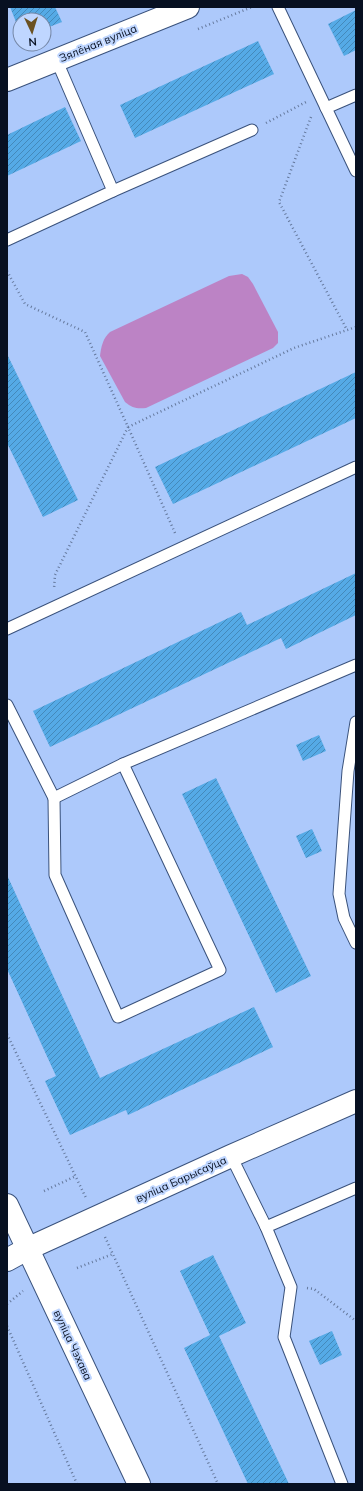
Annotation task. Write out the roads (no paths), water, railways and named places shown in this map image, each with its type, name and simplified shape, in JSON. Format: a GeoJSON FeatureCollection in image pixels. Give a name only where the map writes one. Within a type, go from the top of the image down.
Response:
{"type":"FeatureCollection","features":[{"type":"Feature","properties":{"kind":"main road","name":"Зялёная вуліца"},"geometry":{"type":"LineString","coordinates":[[7,80],[188,7]]}},
{"type":"Feature","properties":{"kind":"main road","name":"вуліца Барысаўца"},"geometry":{"type":"LineString","coordinates":[[7,1260],[27,1249],[231,1156],[356,1101]]}},
{"type":"Feature","properties":{"kind":"main road","name":"вуліца Чэхава"},"geometry":{"type":"LineString","coordinates":[[7,1205],[139,1484]]}},
{"type":"Feature","properties":{"kind":"lane"},"geometry":{"type":"LineString","coordinates":[[278,7],[356,171]]}},
{"type":"Feature","properties":{"kind":"lane"},"geometry":{"type":"LineString","coordinates":[[56,60],[114,191]]}},
{"type":"Feature","properties":{"kind":"lane"},"geometry":{"type":"LineString","coordinates":[[326,108],[356,95]]}},
{"type":"Feature","properties":{"kind":"lane"},"geometry":{"type":"LineString","coordinates":[[7,240],[252,130]]}},
{"type":"Feature","properties":{"kind":"lane"},"geometry":{"type":"LineString","coordinates":[[7,629],[356,467]]}},
{"type":"Feature","properties":{"kind":"lane"},"geometry":{"type":"LineString","coordinates":[[54,798],[122,764],[356,665]]}},
{"type":"Feature","properties":{"kind":"lane"},"geometry":{"type":"LineString","coordinates":[[7,704],[54,798],[55,875],[118,1017],[220,970],[122,764]]}},
{"type":"Feature","properties":{"kind":"lane"},"geometry":{"type":"LineString","coordinates":[[356,722],[348,771],[339,894],[344,918],[356,943]]}},
{"type":"Feature","properties":{"kind":"lane"},"geometry":{"type":"LineString","coordinates":[[231,1156],[266,1227],[292,1287],[284,1337],[342,1484]]}},
{"type":"Feature","properties":{"kind":"lane"},"geometry":{"type":"LineString","coordinates":[[266,1227],[356,1188]]}}]}
